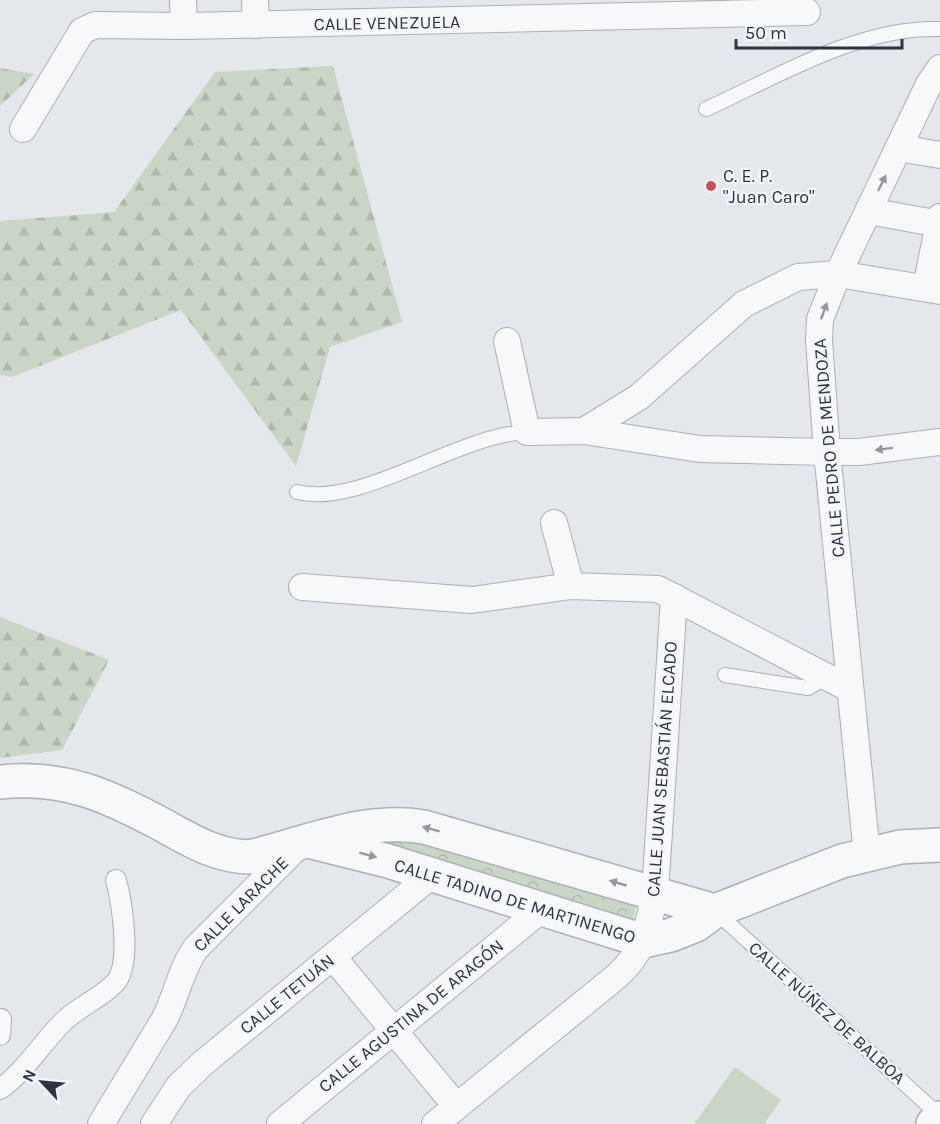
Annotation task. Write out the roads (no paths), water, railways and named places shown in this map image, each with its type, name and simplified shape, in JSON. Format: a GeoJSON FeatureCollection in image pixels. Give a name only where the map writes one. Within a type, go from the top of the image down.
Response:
{"type":"FeatureCollection","features":[{"type":"Feature","properties":{"kind":"street"},"geometry":{"type":"LineString","coordinates":[[183,0],[184,26]]}},
{"type":"Feature","properties":{"kind":"street","name":"CALLE VENEZUELA"},"geometry":{"type":"LineString","coordinates":[[23,129],[77,38],[87,27],[95,25],[184,26],[255,12],[633,9],[807,12]]}},
{"type":"Feature","properties":{"kind":"street","name":"CALLE PEDRO DE MENDOZA"},"geometry":{"type":"LineString","coordinates":[[867,855],[827,452],[819,340],[820,319],[838,274],[898,148],[936,79]]}},
{"type":"Feature","properties":{"kind":"street"},"geometry":{"type":"LineString","coordinates":[[898,148],[940,155]]}},
{"type":"Feature","properties":{"kind":"street"},"geometry":{"type":"LineString","coordinates":[[585,431],[639,397],[744,304],[798,278],[838,274],[933,289],[940,222],[868,211]]}},
{"type":"Feature","properties":{"kind":"street"},"geometry":{"type":"LineString","coordinates":[[507,340],[527,432],[585,431],[700,449],[859,452],[940,442]]}},
{"type":"Feature","properties":{"kind":"street"},"geometry":{"type":"LineString","coordinates":[[554,523],[571,586]]}},
{"type":"Feature","properties":{"kind":"street"},"geometry":{"type":"LineString","coordinates":[[302,587],[472,600],[571,586],[658,589],[850,688]]}},
{"type":"Feature","properties":{"kind":"street","name":"CALLE JUAN SEBASTIÁN ELCADO"},"geometry":{"type":"LineString","coordinates":[[435,1124],[617,976],[634,960],[644,941],[655,894],[674,597]]}},
{"type":"Feature","properties":{"kind":"street","name":"CALLE TADINO DE MARTINENGO"},"geometry":{"type":"LineString","coordinates":[[0,782],[44,781],[84,788],[139,813],[206,849],[234,857],[249,857],[356,827],[401,823],[424,827],[715,911]]}},
{"type":"Feature","properties":{"kind":"street","name":"CALLE TADINO DE MARTINENGO"},"geometry":{"type":"LineString","coordinates":[[305,843],[432,875],[644,941],[670,935],[696,925],[715,911],[805,875],[900,846],[940,844]]}},
{"type":"Feature","properties":{"kind":"street","name":"CALLE LARACHE"},"geometry":{"type":"LineString","coordinates":[[101,1124],[164,1020],[185,963],[196,948],[305,843]]}},
{"type":"Feature","properties":{"kind":"street","name":"CALLE TETUÁN"},"geometry":{"type":"LineString","coordinates":[[154,1124],[179,1086],[202,1063],[432,875]]}},
{"type":"Feature","properties":{"kind":"street"},"geometry":{"type":"LineString","coordinates":[[0,1089],[62,1022],[81,1005],[98,997],[116,982],[123,969],[123,907],[116,880]]}},
{"type":"Feature","properties":{"kind":"street","name":"CALLE AGUSTINA DE ARAGÓN"},"geometry":{"type":"LineString","coordinates":[[280,1124],[542,909]]}},
{"type":"Feature","properties":{"kind":"street"},"geometry":{"type":"LineString","coordinates":[[333,957],[456,1106]]}},
{"type":"Feature","properties":{"kind":"street"},"geometry":{"type":"LineString","coordinates":[[933,1124],[940,1117]]}},
{"type":"Feature","properties":{"kind":"lane"},"geometry":{"type":"LineString","coordinates":[[706,109],[853,43],[913,29],[940,29]]}},
{"type":"Feature","properties":{"kind":"lane"},"geometry":{"type":"LineString","coordinates":[[297,492],[310,496],[342,492],[490,439],[527,432]]}},
{"type":"Feature","properties":{"kind":"lane"},"geometry":{"type":"LineString","coordinates":[[725,675],[808,688],[820,681],[823,675]]}},
{"type":"Feature","properties":{"kind":"lane","name":"CALLE NÚÑEZ DE BALBOA"},"geometry":{"type":"LineString","coordinates":[[715,911],[940,1117]]}},
{"type":"Feature","properties":{"kind":"place","name":"C. E. P. \"Juan Caro\""},"geometry":{"type":"Point","coordinates":[711,186]}}]}
